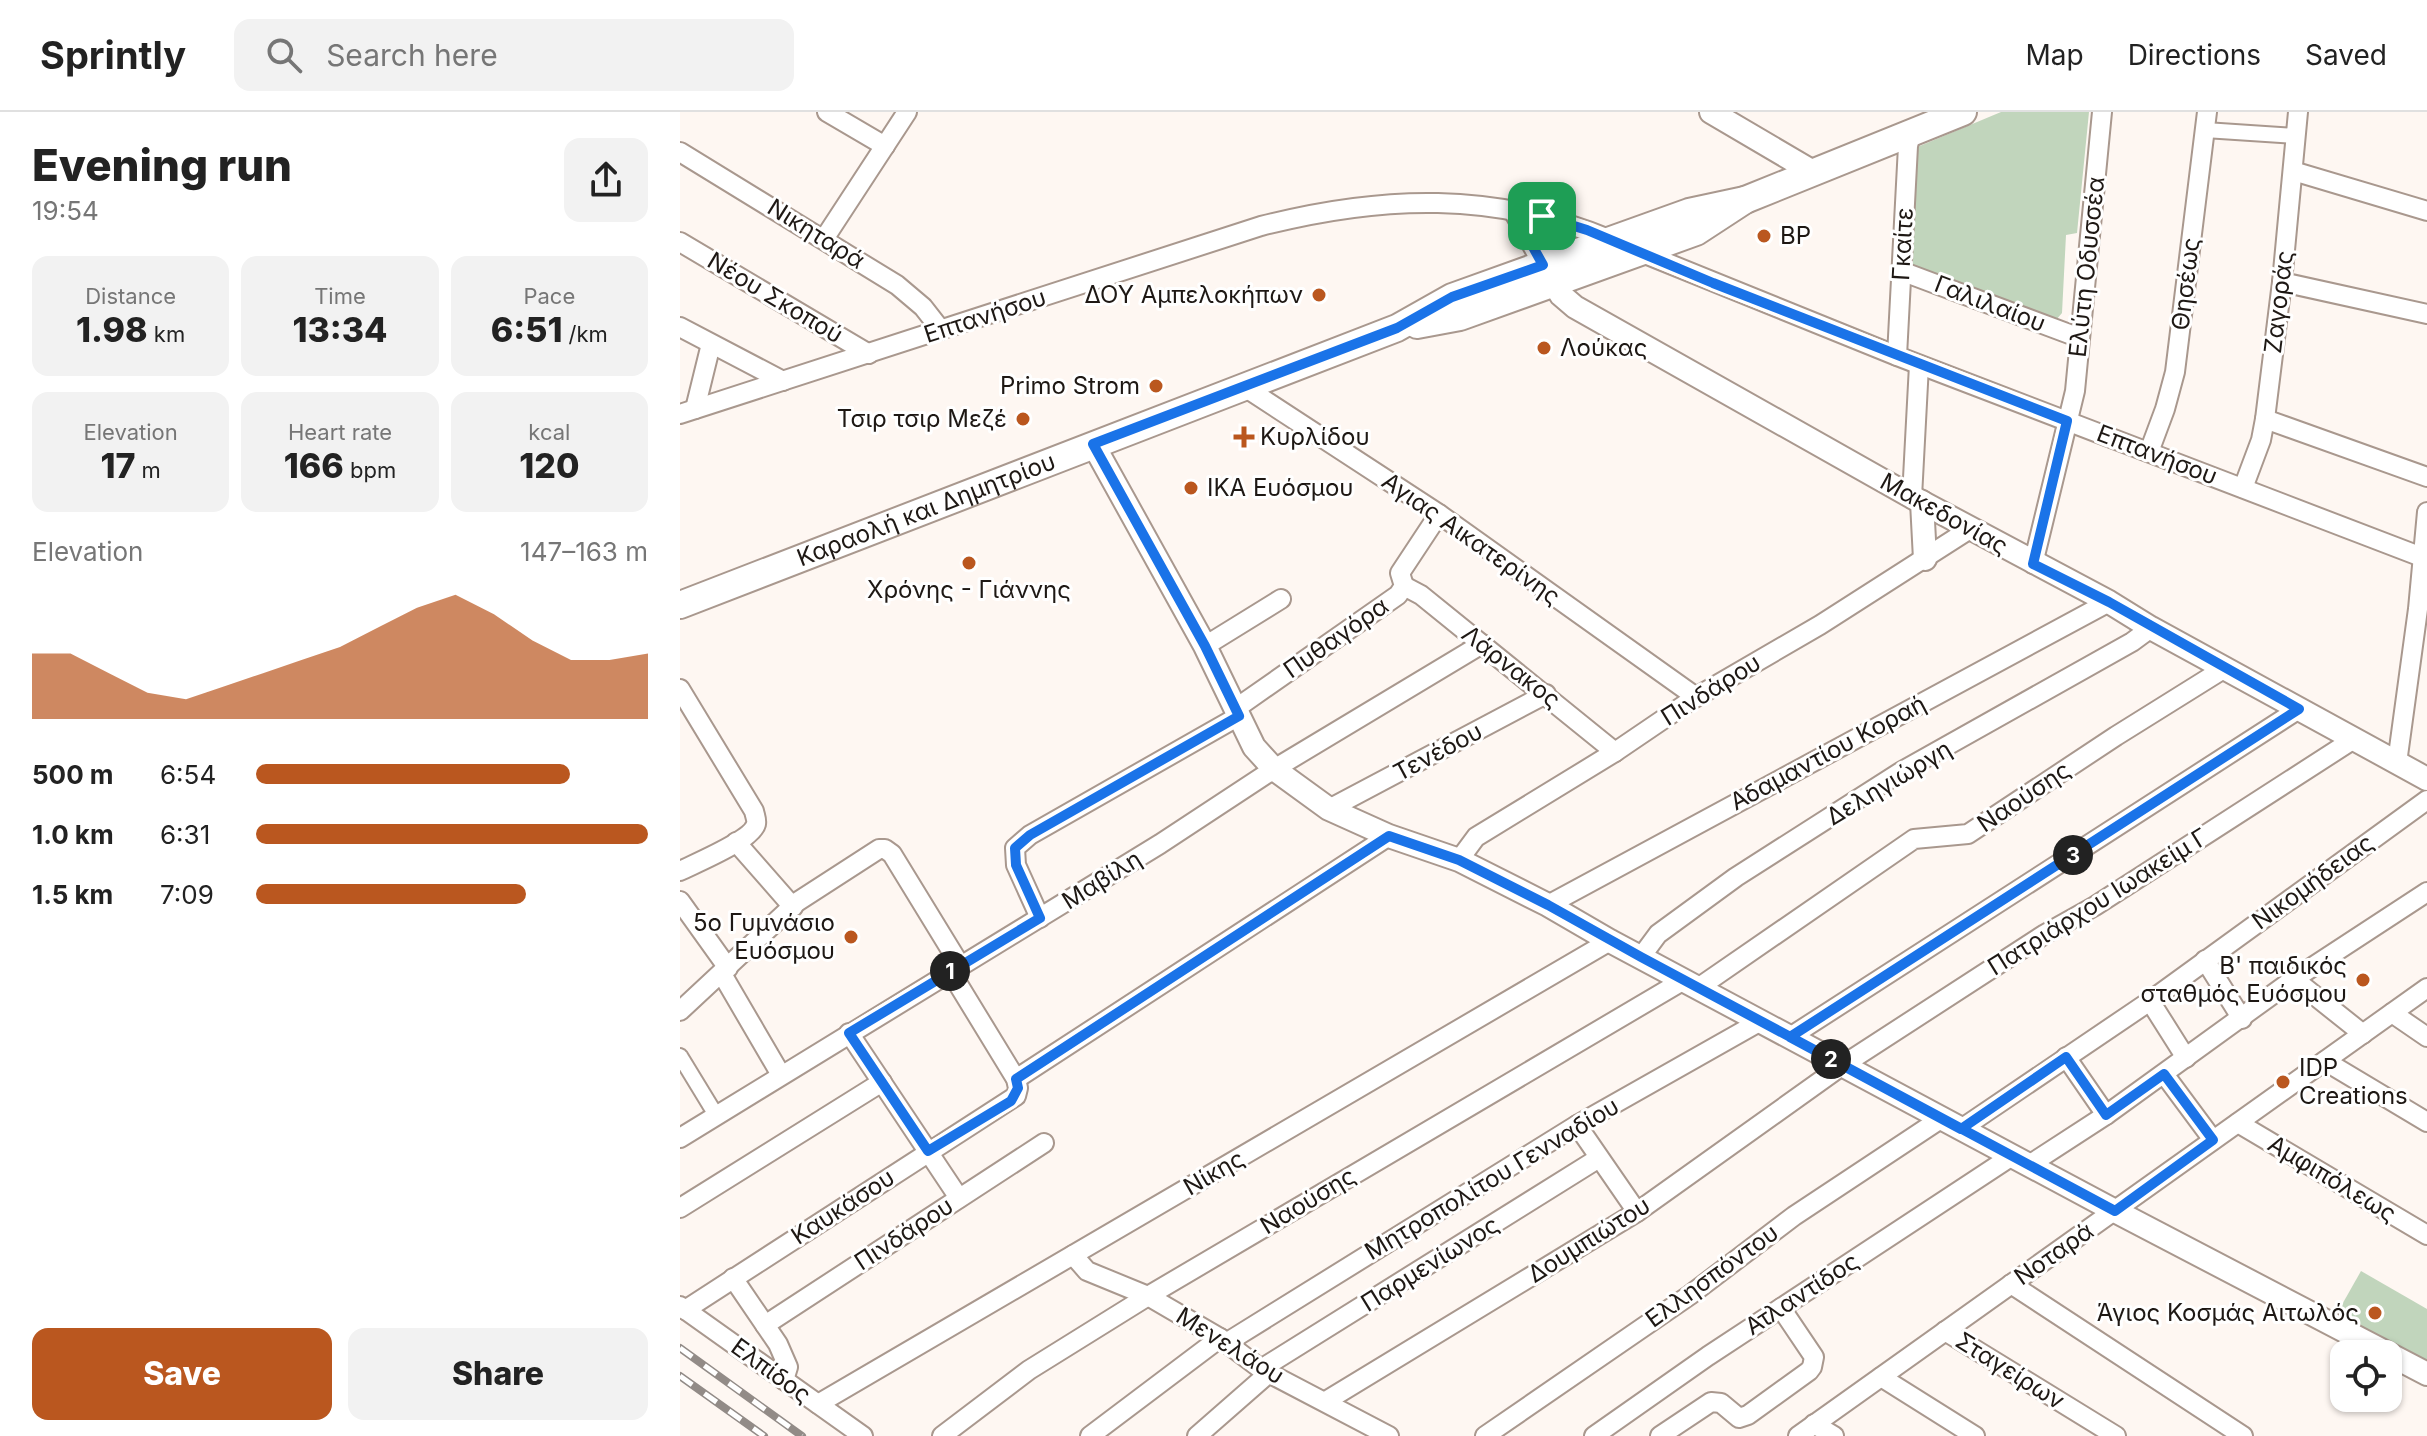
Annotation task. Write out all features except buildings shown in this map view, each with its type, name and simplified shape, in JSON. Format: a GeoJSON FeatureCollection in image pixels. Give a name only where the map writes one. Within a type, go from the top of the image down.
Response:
{"type":"FeatureCollection","features":[{"type":"Feature","properties":{"kind":"main road","name":"Καραολή και Δημητρίου"},"geometry":{"type":"LineString","coordinates":[[680,605],[1397,328],[1460,317],[1611,240],[1689,212],[1745,200],[1963,112]]}},
{"type":"Feature","properties":{"kind":"main road","name":"Καραολή και Δημητρίου"},"geometry":{"type":"LineString","coordinates":[[1550,270],[1640,252],[1696,232],[1745,200]]}},
{"type":"Feature","properties":{"kind":"street"},"geometry":{"type":"LineString","coordinates":[[827,112],[885,146]]}},
{"type":"Feature","properties":{"kind":"street"},"geometry":{"type":"LineString","coordinates":[[824,239],[907,112]]}},
{"type":"Feature","properties":{"kind":"street","name":"Ελύτη Οδυσσέα"},"geometry":{"type":"LineString","coordinates":[[2033,564],[2075,391],[2102,112]]}},
{"type":"Feature","properties":{"kind":"street","name":"Ζαγοράς"},"geometry":{"type":"LineString","coordinates":[[2243,488],[2261,440],[2265,419],[2298,112]]}},
{"type":"Feature","properties":{"kind":"street"},"geometry":{"type":"LineString","coordinates":[[1727,116],[1813,172]]}},
{"type":"Feature","properties":{"kind":"street"},"geometry":{"type":"LineString","coordinates":[[2206,121],[2296,136]]}},
{"type":"Feature","properties":{"kind":"street","name":"Θησέως"},"geometry":{"type":"LineString","coordinates":[[2149,452],[2175,372],[2206,121]]}},
{"type":"Feature","properties":{"kind":"street","name":"Γκαίτε"},"geometry":{"type":"LineString","coordinates":[[1897,356],[1911,133]]}},
{"type":"Feature","properties":{"kind":"street","name":"Νικηταρά"},"geometry":{"type":"LineString","coordinates":[[680,152],[905,292],[923,307],[941,330]]}},
{"type":"Feature","properties":{"kind":"street"},"geometry":{"type":"LineString","coordinates":[[2293,171],[2427,211]]}},
{"type":"Feature","properties":{"kind":"street","name":"Επτανήσου"},"geometry":{"type":"LineString","coordinates":[[688,412],[1261,226],[1318,212],[1400,203],[1447,203],[1521,212],[1571,224],[1919,365],[2424,558]]}},
{"type":"Feature","properties":{"kind":"street"},"geometry":{"type":"LineString","coordinates":[[1521,212],[1550,270]]}},
{"type":"Feature","properties":{"kind":"street","name":"Νέου Σκοπού"},"geometry":{"type":"LineString","coordinates":[[680,242],[869,354]]}},
{"type":"Feature","properties":{"kind":"street","name":"Μακεδονίας"},"geometry":{"type":"LineString","coordinates":[[1550,270],[1561,295],[1575,307],[2033,564],[2109,602],[2427,779]]}},
{"type":"Feature","properties":{"kind":"street","name":"Γαλιλαίου"},"geometry":{"type":"LineString","coordinates":[[1901,271],[2080,338]]}},
{"type":"Feature","properties":{"kind":"street"},"geometry":{"type":"LineString","coordinates":[[2282,282],[2427,314]]}},
{"type":"Feature","properties":{"kind":"street"},"geometry":{"type":"LineString","coordinates":[[680,327],[783,381]]}},
{"type":"Feature","properties":{"kind":"street"},"geometry":{"type":"LineString","coordinates":[[688,412],[711,344]]}},
{"type":"Feature","properties":{"kind":"street"},"geometry":{"type":"LineString","coordinates":[[1919,365],[1917,499],[1925,559]]}},
{"type":"Feature","properties":{"kind":"street","name":"Αγιας Αικατερίνης"},"geometry":{"type":"LineString","coordinates":[[1243,386],[1439,514],[1696,697]]}},
{"type":"Feature","properties":{"kind":"street"},"geometry":{"type":"LineString","coordinates":[[2265,419],[2427,477]]}},
{"type":"Feature","properties":{"kind":"street"},"geometry":{"type":"LineString","coordinates":[[1093,444],[1205,646],[1254,747],[1274,769],[1329,809],[1389,836],[1459,860],[1548,905],[2115,1211],[2427,1374]]}},
{"type":"Feature","properties":{"kind":"street"},"geometry":{"type":"LineString","coordinates":[[2397,763],[2418,609],[2427,512]]}},
{"type":"Feature","properties":{"kind":"street","name":"Πυθαγόρα"},"geometry":{"type":"LineString","coordinates":[[1040,918],[1016,865],[1015,848],[1030,835],[1237,713],[1398,595],[1404,586],[1400,573],[1439,514]]}},
{"type":"Feature","properties":{"kind":"street","name":"Πινδάρου"},"geometry":{"type":"LineString","coordinates":[[1459,860],[1476,837],[1615,752],[1696,697],[1820,625],[1970,529]]}},
{"type":"Feature","properties":{"kind":"street","name":"Λάρνακος"},"geometry":{"type":"LineString","coordinates":[[1404,586],[1421,595],[1615,752]]}},
{"type":"Feature","properties":{"kind":"street"},"geometry":{"type":"LineString","coordinates":[[1205,646],[1281,599]]}},
{"type":"Feature","properties":{"kind":"street","name":"Αδαμαντίου Κοραή"},"geometry":{"type":"LineString","coordinates":[[1548,905],[2109,602]]}},
{"type":"Feature","properties":{"kind":"street","name":"Δεληγιώργη"},"geometry":{"type":"LineString","coordinates":[[1641,957],[1658,934],[1736,877],[1902,771],[2132,642],[2151,628]]}},
{"type":"Feature","properties":{"kind":"street","name":"Μαβίλη"},"geometry":{"type":"LineString","coordinates":[[680,1138],[1040,918],[1274,769],[1482,644]]}},
{"type":"Feature","properties":{"kind":"street","name":"Ναούσης"},"geometry":{"type":"LineString","coordinates":[[942,1436],[1029,1370],[1148,1296],[1691,984],[1914,839],[1968,834],[2225,668]]}},
{"type":"Feature","properties":{"kind":"street"},"geometry":{"type":"LineString","coordinates":[[680,689],[754,811],[756,826],[736,842],[680,871]]}},
{"type":"Feature","properties":{"kind":"street","name":"Τενέδου"},"geometry":{"type":"LineString","coordinates":[[1329,809],[1546,694]]}},
{"type":"Feature","properties":{"kind":"street"},"geometry":{"type":"LineString","coordinates":[[1790,1037],[2299,709]]}},
{"type":"Feature","properties":{"kind":"street","name":"Πατριάρχου Ιωακείμ Γ"},"geometry":{"type":"LineString","coordinates":[[1843,1065],[2354,739]]}},
{"type":"Feature","properties":{"kind":"street","name":"Νικομήδειας"},"geometry":{"type":"LineString","coordinates":[[1951,1123],[2066,1057],[2150,1001],[2427,800]]}},
{"type":"Feature","properties":{"kind":"street","name":"Καυκάσου"},"geometry":{"type":"LineString","coordinates":[[683,1308],[1011,1101],[1018,1088],[1016,1079],[1389,836]]}},
{"type":"Feature","properties":{"kind":"street"},"geometry":{"type":"LineString","coordinates":[[736,842],[793,907]]}},
{"type":"Feature","properties":{"kind":"street"},"geometry":{"type":"LineString","coordinates":[[680,1011],[793,907],[873,852],[883,849],[889,851],[899,864],[1016,1079]]}},
{"type":"Feature","properties":{"kind":"street","name":"Ατλαντίδος"},"geometry":{"type":"LineString","coordinates":[[1594,1436],[1781,1308],[2020,1160],[2106,1115],[2294,979],[2427,892]]}},
{"type":"Feature","properties":{"kind":"street"},"geometry":{"type":"LineString","coordinates":[[680,901],[725,971],[781,1075]]}},
{"type":"Feature","properties":{"kind":"street","name":"Νίκης"},"geometry":{"type":"LineString","coordinates":[[818,1404],[1610,941]]}},
{"type":"Feature","properties":{"kind":"street"},"geometry":{"type":"LineString","coordinates":[[2205,960],[2242,1019]]}},
{"type":"Feature","properties":{"kind":"street"},"geometry":{"type":"LineString","coordinates":[[2294,979],[2363,1034]]}},
{"type":"Feature","properties":{"kind":"street","name":"Νοταρά"},"geometry":{"type":"LineString","coordinates":[[1798,1436],[2425,992]]}},
{"type":"Feature","properties":{"kind":"street"},"geometry":{"type":"LineString","coordinates":[[2150,1001],[2186,1058]]}},
{"type":"Feature","properties":{"kind":"street"},"geometry":{"type":"LineString","coordinates":[[2392,1013],[2427,1037]]}},
{"type":"Feature","properties":{"kind":"street","name":"Μητροπολίτου Γενναδίου"},"geometry":{"type":"LineString","coordinates":[[1090,1436],[1223,1340],[1577,1125],[1761,1021]]}},
{"type":"Feature","properties":{"kind":"street"},"geometry":{"type":"LineString","coordinates":[[849,1033],[959,1198]]}},
{"type":"Feature","properties":{"kind":"street"},"geometry":{"type":"LineString","coordinates":[[680,1056],[716,1115]]}},
{"type":"Feature","properties":{"kind":"street"},"geometry":{"type":"LineString","coordinates":[[2066,1057],[2106,1115]]}},
{"type":"Feature","properties":{"kind":"street"},"geometry":{"type":"LineString","coordinates":[[2325,1061],[2427,1122]]}},
{"type":"Feature","properties":{"kind":"street","name":"Δουμπιώτου"},"geometry":{"type":"LineString","coordinates":[[1326,1401],[1637,1212],[1843,1065]]}},
{"type":"Feature","properties":{"kind":"street"},"geometry":{"type":"LineString","coordinates":[[2164,1074],[2213,1140]]}},
{"type":"Feature","properties":{"kind":"street"},"geometry":{"type":"LineString","coordinates":[[680,1208],[882,1082]]}},
{"type":"Feature","properties":{"kind":"street","name":"Ελλησπόντου"},"geometry":{"type":"LineString","coordinates":[[1485,1436],[1690,1295],[1794,1216],[1951,1123]]}},
{"type":"Feature","properties":{"kind":"street","name":"Αμφιπόλεως"},"geometry":{"type":"LineString","coordinates":[[2238,1123],[2427,1235]]}},
{"type":"Feature","properties":{"kind":"street"},"geometry":{"type":"LineString","coordinates":[[1577,1125],[1637,1212]]}},
{"type":"Feature","properties":{"kind":"street","name":"Πινδάρου"},"geometry":{"type":"LineString","coordinates":[[765,1325],[1044,1143]]}},
{"type":"Feature","properties":{"kind":"street","name":"Παρμενίωνος"},"geometry":{"type":"LineString","coordinates":[[1197,1436],[1265,1371],[1599,1158]]}},
{"type":"Feature","properties":{"kind":"street","name":"Μενελάου"},"geometry":{"type":"LineString","coordinates":[[1073,1255],[1087,1271],[1148,1296],[1223,1340],[1265,1371],[1326,1401],[1358,1430],[1389,1436]]}},
{"type":"Feature","properties":{"kind":"street"},"geometry":{"type":"LineString","coordinates":[[733,1278],[778,1344],[788,1367],[784,1380]]}},
{"type":"Feature","properties":{"kind":"street"},"geometry":{"type":"LineString","coordinates":[[2011,1284],[2243,1436]]}},
{"type":"Feature","properties":{"kind":"street","name":"Ελπίδος"},"geometry":{"type":"LineString","coordinates":[[683,1308],[863,1436]]}},
{"type":"Feature","properties":{"kind":"street"},"geometry":{"type":"LineString","coordinates":[[1660,1436],[1711,1402],[1721,1403],[1734,1416],[1748,1415],[1809,1371],[1814,1357],[1781,1308]]}},
{"type":"Feature","properties":{"kind":"street","name":"Σταγείρων"},"geometry":{"type":"LineString","coordinates":[[1945,1331],[2116,1436]]}},
{"type":"Feature","properties":{"kind":"street"},"geometry":{"type":"LineString","coordinates":[[1881,1377],[1975,1436]]}},
{"type":"Feature","properties":{"kind":"street"},"geometry":{"type":"LineString","coordinates":[[1814,1424],[1834,1436]]}},
{"type":"Feature","properties":{"kind":"green space"},"geometry":{"type":"Polygon","coordinates":[[[2001,112],[2089,112],[2077,233],[2066,235],[2062,313],[2056,320],[1909,265],[1915,148],[2001,112]]]}},
{"type":"Feature","properties":{"kind":"green space"},"geometry":{"type":"Polygon","coordinates":[[[2361,1271],[2427,1309],[2427,1379],[2402,1365],[2402,1340],[2359,1340],[2331,1324],[2361,1271]]]}},
{"type":"Feature","properties":{"kind":"railway"},"geometry":{"type":"LineString","coordinates":[[680,1348],[802,1436]]}},
{"type":"Feature","properties":{"kind":"railway"},"geometry":{"type":"LineString","coordinates":[[680,1376],[764,1436]]}},
{"type":"Feature","properties":{"kind":"place","name":"BP"},"geometry":{"type":"Point","coordinates":[1764,236]}},
{"type":"Feature","properties":{"kind":"place","name":"ΔΟΥ Αμπελοκήπων"},"geometry":{"type":"Point","coordinates":[1319,295]}},
{"type":"Feature","properties":{"kind":"place","name":"Λούκας"},"geometry":{"type":"Point","coordinates":[1544,348]}},
{"type":"Feature","properties":{"kind":"place","name":"Primo Strom"},"geometry":{"type":"Point","coordinates":[1156,386]}},
{"type":"Feature","properties":{"kind":"place","name":"Τσιρ τσιρ Μεζέ"},"geometry":{"type":"Point","coordinates":[1023,419]}},
{"type":"Feature","properties":{"kind":"place","name":"Κυρλίδου"},"geometry":{"type":"Point","coordinates":[1244,437]}},
{"type":"Feature","properties":{"kind":"place","name":"ΙΚΑ Ευόσμου"},"geometry":{"type":"Point","coordinates":[1191,488]}},
{"type":"Feature","properties":{"kind":"place","name":"Χρόνης - Γιάννης"},"geometry":{"type":"Point","coordinates":[969,563]}},
{"type":"Feature","properties":{"kind":"place","name":"5ο Γυμνάσιο Ευόσμου"},"geometry":{"type":"Point","coordinates":[851,937]}},
{"type":"Feature","properties":{"kind":"place","name":"Β' παιδικός σταθμός Ευόσμου"},"geometry":{"type":"Point","coordinates":[2363,980]}},
{"type":"Feature","properties":{"kind":"place","name":"IDP Creations"},"geometry":{"type":"Point","coordinates":[2283,1082]}},
{"type":"Feature","properties":{"kind":"place","name":"Άγιος Κοσμάς Αιτωλός"},"geometry":{"type":"Point","coordinates":[2375,1313]}},
{"type":"Feature","properties":{"kind":"route"},"geometry":{"type":"LineString","coordinates":[[1542,216],[1513,211],[1543,265],[1452,297],[1397,328],[1093,444],[1205,646],[1239,716],[1030,835],[1015,848],[1016,865],[1040,918],[849,1033],[928,1151],[1011,1101],[1018,1088],[1016,1079],[1389,836],[1459,860],[1548,905],[1610,941],[1641,957],[2115,1211],[2213,1140],[2164,1074],[2106,1115],[2066,1057],[1961,1129],[1790,1037],[2299,709],[2109,602],[2033,564],[2067,421],[1713,283],[1587,230],[1542,216]]}}]}
